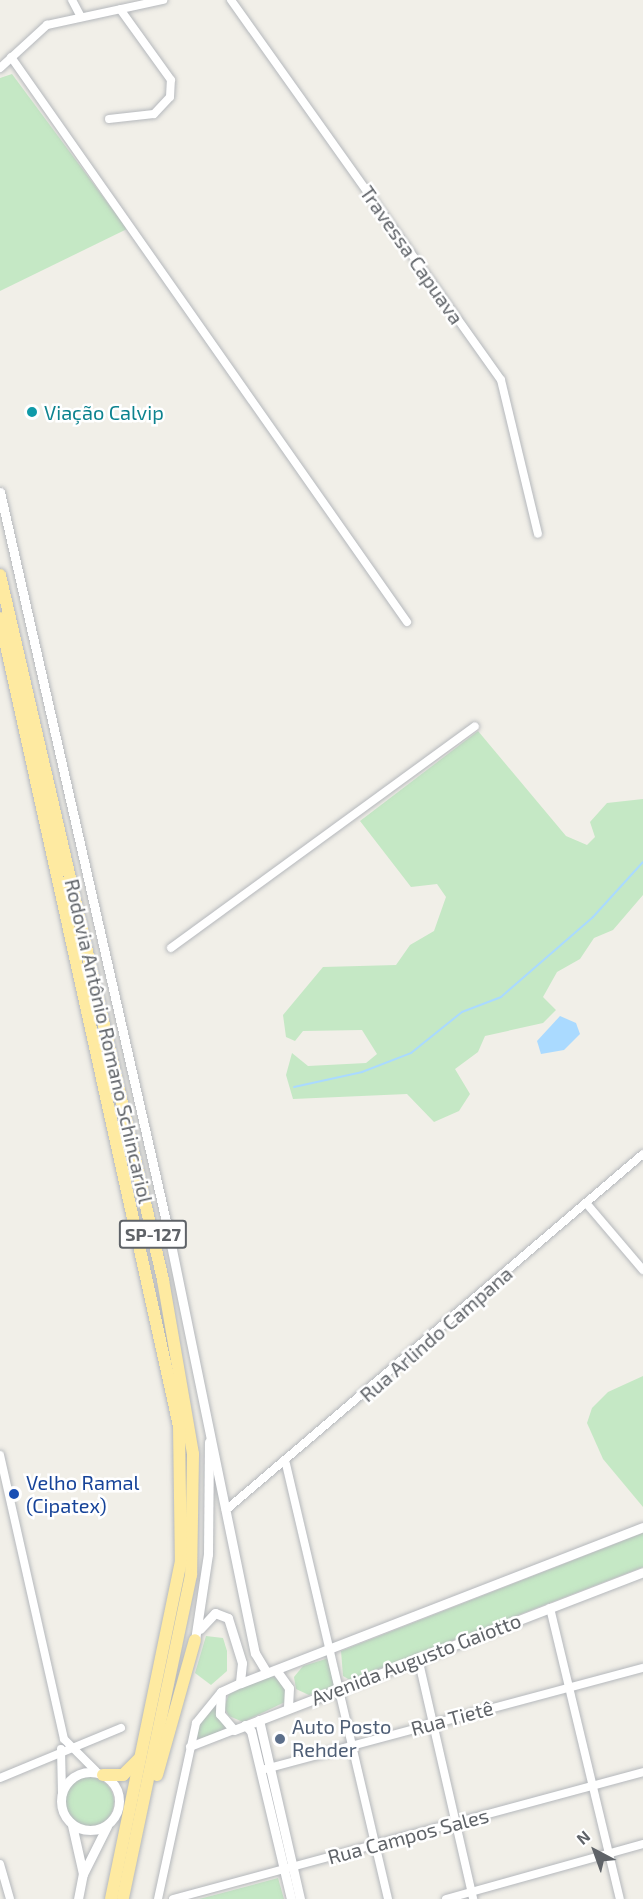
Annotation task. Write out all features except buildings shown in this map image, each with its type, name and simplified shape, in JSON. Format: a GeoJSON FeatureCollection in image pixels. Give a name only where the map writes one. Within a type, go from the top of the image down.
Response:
{"type":"FeatureCollection","features":[{"type":"Feature","properties":{"kind":"highway","name":"Rodovia Antônio Romano Schincariol"},"geometry":{"type":"LineString","coordinates":[[0,575],[163,1280],[193,1454],[191,1575],[123,1899]]}},
{"type":"Feature","properties":{"kind":"highway","name":"Rodovia Antônio Romano Schincariol"},"geometry":{"type":"LineString","coordinates":[[0,618],[179,1426],[181,1561],[111,1899]]}},
{"type":"Feature","properties":{"kind":"highway"},"geometry":{"type":"LineString","coordinates":[[141,1819],[180,1709],[195,1640]]}},
{"type":"Feature","properties":{"kind":"highway"},"geometry":{"type":"LineString","coordinates":[[99,1773],[123,1775],[142,1754]]}},
{"type":"Feature","properties":{"kind":"street"},"geometry":{"type":"LineString","coordinates":[[72,0],[81,17]]}},
{"type":"Feature","properties":{"kind":"street"},"geometry":{"type":"LineString","coordinates":[[0,68],[39,29],[81,17],[163,0]]}},
{"type":"Feature","properties":{"kind":"street","name":"Travessa Capuava"},"geometry":{"type":"LineString","coordinates":[[231,0],[501,381],[538,534]]}},
{"type":"Feature","properties":{"kind":"street"},"geometry":{"type":"LineString","coordinates":[[109,119],[154,114],[170,97],[171,80],[120,9]]}},
{"type":"Feature","properties":{"kind":"street"},"geometry":{"type":"LineString","coordinates":[[11,57],[407,622]]}},
{"type":"Feature","properties":{"kind":"street"},"geometry":{"type":"LineString","coordinates":[[0,492],[208,1422],[255,1653],[289,1688],[288,1708]]}},
{"type":"Feature","properties":{"kind":"street"},"geometry":{"type":"LineString","coordinates":[[171,948],[475,726]]}},
{"type":"Feature","properties":{"kind":"street","name":"Rua Arlindo Campana"},"geometry":{"type":"LineString","coordinates":[[226,1510],[286,1464],[643,1154]]}},
{"type":"Feature","properties":{"kind":"street"},"geometry":{"type":"LineString","coordinates":[[586,1203],[643,1270]]}},
{"type":"Feature","properties":{"kind":"street"},"geometry":{"type":"LineString","coordinates":[[195,1640],[208,1554],[208,1422]]}},
{"type":"Feature","properties":{"kind":"street"},"geometry":{"type":"LineString","coordinates":[[0,1455],[64,1739],[70,1749],[99,1773],[117,1806],[83,1874],[78,1899]]}},
{"type":"Feature","properties":{"kind":"street"},"geometry":{"type":"LineString","coordinates":[[286,1464],[388,1899]]}},
{"type":"Feature","properties":{"kind":"street","name":"Avenida Augusto Gaiotto"},"geometry":{"type":"LineString","coordinates":[[221,1692],[643,1527]]}},
{"type":"Feature","properties":{"kind":"street","name":"Avenida Augusto Gaiotto"},"geometry":{"type":"LineString","coordinates":[[190,1747],[643,1572]]}},
{"type":"Feature","properties":{"kind":"street"},"geometry":{"type":"LineString","coordinates":[[550,1608],[620,1899]]}},
{"type":"Feature","properties":{"kind":"street"},"geometry":{"type":"LineString","coordinates":[[195,1640],[208,1617],[221,1613],[228,1618],[242,1663],[240,1683]]}},
{"type":"Feature","properties":{"kind":"street"},"geometry":{"type":"LineString","coordinates":[[418,1658],[472,1895]]}},
{"type":"Feature","properties":{"kind":"street","name":"Rua Tietê"},"geometry":{"type":"LineString","coordinates":[[265,1768],[643,1668]]}},
{"type":"Feature","properties":{"kind":"street"},"geometry":{"type":"LineString","coordinates":[[221,1692],[220,1714],[234,1730]]}},
{"type":"Feature","properties":{"kind":"street"},"geometry":{"type":"LineString","coordinates":[[158,1899],[190,1747],[203,1708],[221,1692]]}},
{"type":"Feature","properties":{"kind":"street"},"geometry":{"type":"LineString","coordinates":[[259,1720],[265,1768],[288,1868],[291,1899]]}},
{"type":"Feature","properties":{"kind":"street"},"geometry":{"type":"LineString","coordinates":[[245,1725],[251,1731],[265,1768]]}},
{"type":"Feature","properties":{"kind":"street"},"geometry":{"type":"LineString","coordinates":[[0,1778],[121,1728]]}},
{"type":"Feature","properties":{"kind":"street"},"geometry":{"type":"LineString","coordinates":[[64,1739],[59,1753],[62,1794],[72,1825],[83,1874]]}},
{"type":"Feature","properties":{"kind":"street","name":"Rua Campos Sales"},"geometry":{"type":"LineString","coordinates":[[173,1899],[643,1772]]}},
{"type":"Feature","properties":{"kind":"street"},"geometry":{"type":"LineString","coordinates":[[62,1794],[74,1776],[99,1773]]}},
{"type":"Feature","properties":{"kind":"street"},"geometry":{"type":"LineString","coordinates":[[72,1825],[89,1831],[107,1826]]}},
{"type":"Feature","properties":{"kind":"street"},"geometry":{"type":"LineString","coordinates":[[446,1899],[472,1895],[643,1844]]}},
{"type":"Feature","properties":{"kind":"street"},"geometry":{"type":"LineString","coordinates":[[0,1864],[10,1899]]}},
{"type":"Feature","properties":{"kind":"street"},"geometry":{"type":"LineString","coordinates":[[288,1868],[300,1899]]}},
{"type":"Feature","properties":{"kind":"green space"},"geometry":{"type":"Polygon","coordinates":[[[12,74],[127,229],[0,291],[0,78],[12,74]]]}},
{"type":"Feature","properties":{"kind":"green space"},"geometry":{"type":"Polygon","coordinates":[[[478,731],[566,836],[587,845],[595,837],[590,822],[607,803],[643,799],[643,895],[613,930],[594,938],[580,959],[557,972],[543,997],[556,1010],[543,1023],[485,1036],[478,1052],[455,1069],[470,1094],[459,1111],[434,1122],[407,1094],[293,1099],[286,1075],[292,1053],[308,1066],[366,1063],[377,1054],[362,1030],[303,1031],[295,1041],[286,1037],[283,1015],[323,967],[396,965],[410,945],[434,931],[446,897],[437,884],[411,887],[360,821],[478,731]]]}},
{"type":"Feature","properties":{"kind":"green space"},"geometry":{"type":"Polygon","coordinates":[[[643,1376],[643,1507],[603,1459],[587,1423],[592,1408],[608,1392],[643,1376]]]}},
{"type":"Feature","properties":{"kind":"green space"},"geometry":{"type":"Polygon","coordinates":[[[643,1533],[643,1567],[350,1680],[343,1676],[341,1651],[643,1533]]]}},
{"type":"Feature","properties":{"kind":"green space"},"geometry":{"type":"Polygon","coordinates":[[[206,1636],[223,1638],[227,1651],[227,1671],[211,1685],[195,1673],[206,1636]]]}},
{"type":"Feature","properties":{"kind":"green space"},"geometry":{"type":"Polygon","coordinates":[[[329,1658],[334,1687],[309,1695],[296,1689],[294,1677],[303,1666],[329,1658]]]}},
{"type":"Feature","properties":{"kind":"green space"},"geometry":{"type":"Polygon","coordinates":[[[271,1675],[285,1684],[285,1702],[243,1722],[229,1716],[224,1707],[229,1694],[271,1675]]]}},
{"type":"Feature","properties":{"kind":"green space"},"geometry":{"type":"Polygon","coordinates":[[[216,1702],[227,1729],[196,1740],[200,1720],[216,1702]]]}},
{"type":"Feature","properties":{"kind":"green space"},"geometry":{"type":"Polygon","coordinates":[[[84,1777],[94,1777],[107,1784],[114,1797],[114,1807],[107,1820],[94,1827],[84,1827],[75,1823],[68,1816],[64,1807],[64,1797],[68,1788],[75,1781],[84,1777]]]}},
{"type":"Feature","properties":{"kind":"green space"},"geometry":{"type":"Polygon","coordinates":[[[278,1878],[284,1899],[199,1899],[226,1892],[278,1878]]]}},
{"type":"Feature","properties":{"kind":"water"},"geometry":{"type":"Polygon","coordinates":[[[560,1016],[576,1023],[580,1034],[564,1050],[541,1054],[537,1041],[560,1016]]]}},
{"type":"Feature","properties":{"kind":"waterway"},"geometry":{"type":"LineString","coordinates":[[294,1087],[362,1072],[411,1053],[462,1012],[501,997],[593,917],[643,862]]}},
{"type":"Feature","properties":{"kind":"place","name":"Viação Calvip"},"geometry":{"type":"Point","coordinates":[32,412]}},
{"type":"Feature","properties":{"kind":"place","name":"Velho Ramal (Cipatex)"},"geometry":{"type":"Point","coordinates":[14,1494]}},
{"type":"Feature","properties":{"kind":"place","name":"Auto Posto Rehder"},"geometry":{"type":"Point","coordinates":[280,1739]}}]}
